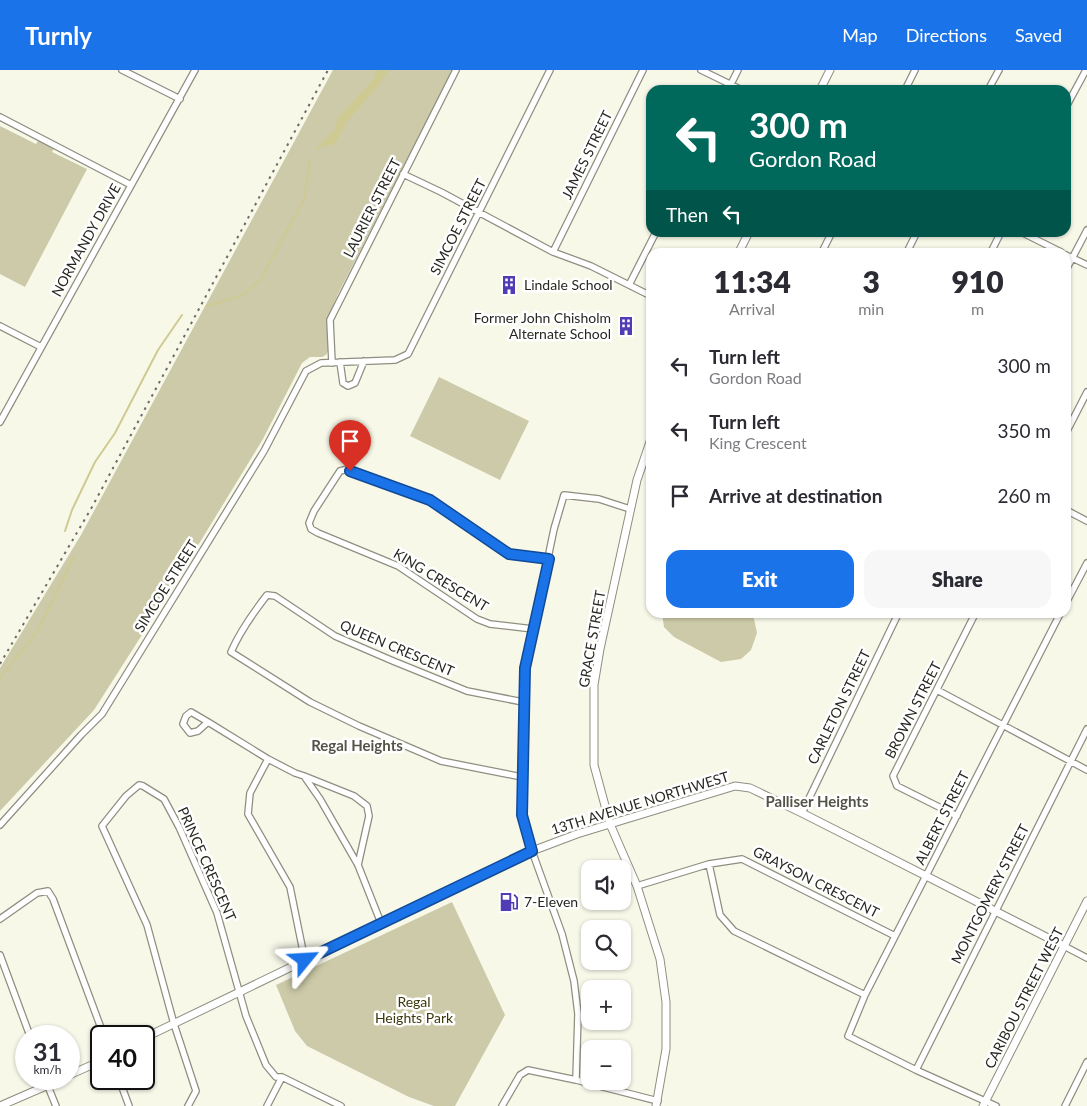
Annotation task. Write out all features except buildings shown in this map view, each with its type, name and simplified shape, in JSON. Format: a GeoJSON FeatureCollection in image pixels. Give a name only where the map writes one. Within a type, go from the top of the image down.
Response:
{"type":"FeatureCollection","features":[{"type":"Feature","properties":{"kind":"street"},"geometry":{"type":"LineString","coordinates":[[122,70],[180,99]]}},
{"type":"Feature","properties":{"kind":"street","name":"NORMANDY DRIVE"},"geometry":{"type":"LineString","coordinates":[[0,422],[195,70]]}},
{"type":"Feature","properties":{"kind":"street","name":"LAURIER STREET"},"geometry":{"type":"LineString","coordinates":[[332,363],[330,320],[456,70]]}},
{"type":"Feature","properties":{"kind":"street","name":"SIMCOE STREET"},"geometry":{"type":"LineString","coordinates":[[0,825],[102,714],[264,451],[306,371],[321,363],[395,360],[408,354],[550,70]]}},
{"type":"Feature","properties":{"kind":"street","name":"JAMES STREET"},"geometry":{"type":"LineString","coordinates":[[553,252],[644,70]]}},
{"type":"Feature","properties":{"kind":"street"},"geometry":{"type":"LineString","coordinates":[[701,70],[726,85]]}},
{"type":"Feature","properties":{"kind":"street"},"geometry":{"type":"LineString","coordinates":[[730,85],[738,70]]}},
{"type":"Feature","properties":{"kind":"street"},"geometry":{"type":"LineString","coordinates":[[822,85],[830,70]]}},
{"type":"Feature","properties":{"kind":"street"},"geometry":{"type":"LineString","coordinates":[[908,85],[915,70]]}},
{"type":"Feature","properties":{"kind":"street"},"geometry":{"type":"LineString","coordinates":[[990,85],[998,70]]}},
{"type":"Feature","properties":{"kind":"street"},"geometry":{"type":"LineString","coordinates":[[1071,98],[1086,70]]}},
{"type":"Feature","properties":{"kind":"street"},"geometry":{"type":"LineString","coordinates":[[0,117],[131,185]]}},
{"type":"Feature","properties":{"kind":"street"},"geometry":{"type":"LineString","coordinates":[[403,174],[441,192],[553,252],[591,266],[646,294]]}},
{"type":"Feature","properties":{"kind":"street"},"geometry":{"type":"LineString","coordinates":[[1071,254],[1087,230]]}},
{"type":"Feature","properties":{"kind":"street"},"geometry":{"type":"LineString","coordinates":[[1031,237],[1053,248]]}},
{"type":"Feature","properties":{"kind":"street"},"geometry":{"type":"LineString","coordinates":[[629,285],[646,252]]}},
{"type":"Feature","properties":{"kind":"street"},"geometry":{"type":"LineString","coordinates":[[1071,258],[1087,265]]}},
{"type":"Feature","properties":{"kind":"street"},"geometry":{"type":"LineString","coordinates":[[0,326],[42,347]]}},
{"type":"Feature","properties":{"kind":"street"},"geometry":{"type":"LineString","coordinates":[[340,362],[343,383],[348,386],[355,383],[364,361]]}},
{"type":"Feature","properties":{"kind":"street"},"geometry":{"type":"LineString","coordinates":[[1071,423],[1087,392]]}},
{"type":"Feature","properties":{"kind":"street","name":"GRACE STREET"},"geometry":{"type":"LineString","coordinates":[[646,453],[636,480],[594,685],[594,765],[610,824],[637,886],[660,960],[666,1002],[666,1049],[657,1104]]}},
{"type":"Feature","properties":{"kind":"street","name":"KING CRESCENT"},"geometry":{"type":"LineString","coordinates":[[533,629],[490,624],[477,619],[398,566],[311,530],[309,523],[314,511],[340,471],[348,469],[430,500],[509,554],[549,559]]}},
{"type":"Feature","properties":{"kind":"street"},"geometry":{"type":"LineString","coordinates":[[576,1080],[578,1014],[574,980],[562,934],[532,851],[522,815],[525,668],[554,529],[564,495],[600,499],[630,509]]}},
{"type":"Feature","properties":{"kind":"street"},"geometry":{"type":"LineString","coordinates":[[1071,513],[1087,521]]}},
{"type":"Feature","properties":{"kind":"street"},"geometry":{"type":"LineString","coordinates":[[1071,593],[1087,562]]}},
{"type":"Feature","properties":{"kind":"street","name":"QUEEN CRESCENT"},"geometry":{"type":"LineString","coordinates":[[522,777],[441,761],[359,726],[310,702],[231,652],[247,622],[267,595],[275,596],[335,636],[393,662],[467,691],[523,702]]}},
{"type":"Feature","properties":{"kind":"street","name":"CARLETON STREET"},"geometry":{"type":"LineString","coordinates":[[802,813],[896,618]]}},
{"type":"Feature","properties":{"kind":"street","name":"BROWN STREET"},"geometry":{"type":"LineString","coordinates":[[957,816],[897,786],[894,776],[973,618]]}},
{"type":"Feature","properties":{"kind":"street","name":"ALBERT STREET"},"geometry":{"type":"LineString","coordinates":[[916,1070],[848,1036],[865,995],[1058,618]]}},
{"type":"Feature","properties":{"kind":"street"},"geometry":{"type":"LineString","coordinates":[[937,690],[1087,770]]}},
{"type":"Feature","properties":{"kind":"street"},"geometry":{"type":"LineString","coordinates":[[208,722],[268,759],[295,773],[354,796],[367,806],[368,816],[358,865]]}},
{"type":"Feature","properties":{"kind":"street","name":"MONTGOMERY STREET"},"geometry":{"type":"LineString","coordinates":[[916,1070],[1087,729]]}},
{"type":"Feature","properties":{"kind":"street"},"geometry":{"type":"LineString","coordinates":[[268,759],[250,793],[248,814],[290,888],[305,960]]}},
{"type":"Feature","properties":{"kind":"street"},"geometry":{"type":"LineString","coordinates":[[304,776],[320,799],[358,865],[381,923]]}},
{"type":"Feature","properties":{"kind":"street","name":"PRINCE CRESCENT"},"geometry":{"type":"LineString","coordinates":[[174,1024],[147,925],[102,826],[126,796],[139,786],[143,786],[164,799],[178,827],[217,913],[239,992]]}},
{"type":"Feature","properties":{"kind":"street","name":"13TH AVENUE NORTHWEST"},"geometry":{"type":"LineString","coordinates":[[155,1033],[532,851],[577,834],[736,786],[750,788],[802,813],[1087,958]]}},
{"type":"Feature","properties":{"kind":"street","name":"GRAYSON CRESCENT"},"geometry":{"type":"LineString","coordinates":[[637,886],[709,864],[742,859],[895,936]]}},
{"type":"Feature","properties":{"kind":"street"},"geometry":{"type":"LineString","coordinates":[[709,864],[720,915],[734,931],[865,995]]}},
{"type":"Feature","properties":{"kind":"street"},"geometry":{"type":"LineString","coordinates":[[0,919],[37,892],[48,892],[53,899],[100,1025]]}},
{"type":"Feature","properties":{"kind":"street","name":"CARIBOU STREET WEST"},"geometry":{"type":"LineString","coordinates":[[984,1104],[1087,901]]}},
{"type":"Feature","properties":{"kind":"street"},"geometry":{"type":"LineString","coordinates":[[0,955],[26,1025]]}},
{"type":"Feature","properties":{"kind":"street"},"geometry":{"type":"LineString","coordinates":[[239,992],[246,1016],[266,1065],[276,1077],[282,1077],[341,1106]]}},
{"type":"Feature","properties":{"kind":"street"},"geometry":{"type":"LineString","coordinates":[[174,1024],[196,1091],[188,1106]]}},
{"type":"Feature","properties":{"kind":"street"},"geometry":{"type":"LineString","coordinates":[[1065,1106],[1087,1062]]}},
{"type":"Feature","properties":{"kind":"street"},"geometry":{"type":"LineString","coordinates":[[502,1106],[520,1075],[528,1070],[576,1080],[657,1104]]}},
{"type":"Feature","properties":{"kind":"street"},"geometry":{"type":"LineString","coordinates":[[916,1070],[984,1104],[996,1106]]}},
{"type":"Feature","properties":{"kind":"street"},"geometry":{"type":"LineString","coordinates":[[267,1106],[282,1077]]}},
{"type":"Feature","properties":{"kind":"street"},"geometry":{"type":"LineString","coordinates":[[0,1106],[31,1090]]}},
{"type":"Feature","properties":{"kind":"street"},"geometry":{"type":"LineString","coordinates":[[50,1090],[56,1106]]}},
{"type":"Feature","properties":{"kind":"street"},"geometry":{"type":"LineString","coordinates":[[123,1090],[129,1106]]}},
{"type":"Feature","properties":{"kind":"green space"},"geometry":{"type":"Polygon","coordinates":[[[333,70],[453,70],[338,294],[328,318],[328,351],[326,355],[310,357],[302,363],[263,439],[175,583],[94,710],[0,811],[0,668],[81,535],[333,70]]]}},
{"type":"Feature","properties":{"kind":"green space"},"geometry":{"type":"Polygon","coordinates":[[[0,126],[36,144],[39,139],[55,147],[52,152],[87,169],[25,287],[0,274],[0,126]]]}},
{"type":"Feature","properties":{"kind":"green space"},"geometry":{"type":"Polygon","coordinates":[[[439,377],[529,421],[500,480],[410,436],[439,377]]]}},
{"type":"Feature","properties":{"kind":"green space"},"geometry":{"type":"Polygon","coordinates":[[[663,618],[753,618],[757,633],[751,650],[741,659],[721,662],[674,637],[664,627],[663,618]]]}},
{"type":"Feature","properties":{"kind":"green space","name":"Regal Heights Park"},"geometry":{"type":"Polygon","coordinates":[[[452,902],[505,1015],[455,1106],[434,1106],[409,1097],[307,1046],[295,1031],[276,985],[452,902]]]}},
{"type":"Feature","properties":{"kind":"shaded area"},"geometry":{"type":"Polygon","coordinates":[[[377,70],[389,70],[346,123],[335,144],[315,150],[335,129],[338,118],[374,79],[377,70]]]}},
{"type":"Feature","properties":{"kind":"waterway"},"geometry":{"type":"LineString","coordinates":[[207,306],[243,295],[261,279],[304,199],[310,161]]}},
{"type":"Feature","properties":{"kind":"waterway"},"geometry":{"type":"LineString","coordinates":[[65,531],[72,510],[95,462],[115,433],[158,350],[182,315]]}},
{"type":"Feature","properties":{"kind":"waterway"},"geometry":{"type":"LineString","coordinates":[[0,678],[38,630],[74,557]]}},
{"type":"Feature","properties":{"kind":"railway"},"geometry":{"type":"LineString","coordinates":[[0,664],[92,507],[328,70]]}},
{"type":"Feature","properties":{"kind":"place","name":"Lindale School"},"geometry":{"type":"Point","coordinates":[509,285]}},
{"type":"Feature","properties":{"kind":"place","name":"Former John Chisholm Alternate School"},"geometry":{"type":"Point","coordinates":[626,326]}},
{"type":"Feature","properties":{"kind":"place","name":"7-Eleven"},"geometry":{"type":"Point","coordinates":[509,902]}},
{"type":"Feature","properties":{"kind":"district","name":"Regal Heights"},"geometry":{"type":"Point","coordinates":[357,746]}},
{"type":"Feature","properties":{"kind":"district","name":"Palliser Heights"},"geometry":{"type":"Point","coordinates":[817,802]}},
{"type":"Feature","properties":{"kind":"route"},"geometry":{"type":"LineString","coordinates":[[305,960],[532,851],[522,815],[523,702],[525,668],[549,559],[509,554],[430,500],[350,471]]}}]}
